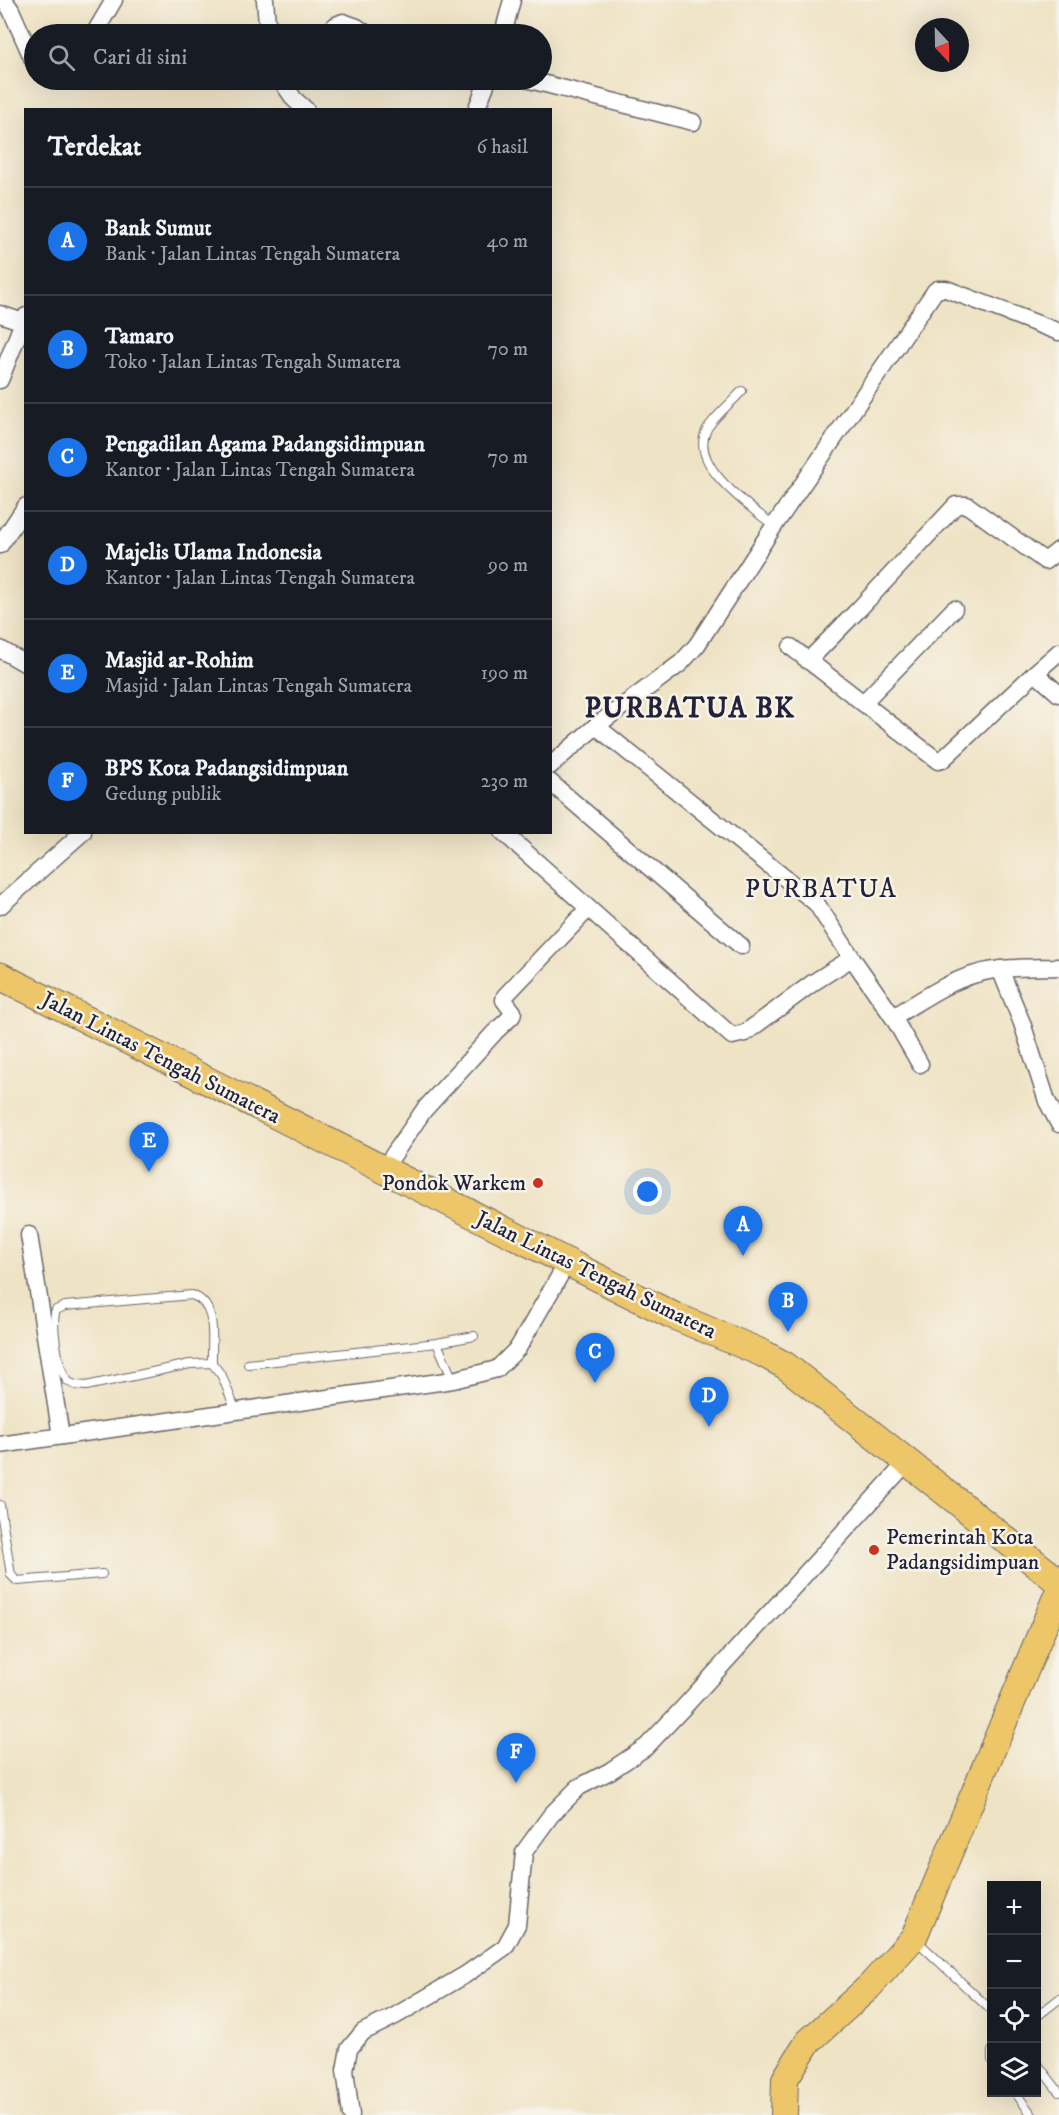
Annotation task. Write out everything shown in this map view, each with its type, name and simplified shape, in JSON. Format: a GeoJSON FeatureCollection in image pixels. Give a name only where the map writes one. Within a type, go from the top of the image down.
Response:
{"type":"FeatureCollection","features":[{"type":"Feature","properties":{"kind":"highway","name":"Jalan Lintas Tengah Sumatera"},"geometry":{"type":"LineString","coordinates":[[0,976],[567,1263],[672,1315],[762,1353],[786,1366],[1058,1582]]}},
{"type":"Feature","properties":{"kind":"main road"},"geometry":{"type":"LineString","coordinates":[[784,2115],[785,2079],[808,2042],[869,1987],[914,1937],[1058,1582]]}},
{"type":"Feature","properties":{"kind":"street"},"geometry":{"type":"LineString","coordinates":[[100,24],[114,0]]}},
{"type":"Feature","properties":{"kind":"street"},"geometry":{"type":"LineString","coordinates":[[265,0],[267,24]]}},
{"type":"Feature","properties":{"kind":"street"},"geometry":{"type":"LineString","coordinates":[[506,24],[512,0]]}},
{"type":"Feature","properties":{"kind":"street"},"geometry":{"type":"LineString","coordinates":[[5,1],[24,39]]}},
{"type":"Feature","properties":{"kind":"street"},"geometry":{"type":"LineString","coordinates":[[552,86],[693,122]]}},
{"type":"Feature","properties":{"kind":"street"},"geometry":{"type":"LineString","coordinates":[[288,90],[304,108]]}},
{"type":"Feature","properties":{"kind":"street"},"geometry":{"type":"LineString","coordinates":[[477,108],[484,90]]}},
{"type":"Feature","properties":{"kind":"street"},"geometry":{"type":"LineString","coordinates":[[552,764],[596,726],[681,663],[697,645],[774,526],[938,289],[946,289],[1059,332]]}},
{"type":"Feature","properties":{"kind":"street"},"geometry":{"type":"LineString","coordinates":[[0,314],[24,319],[0,380]]}},
{"type":"Feature","properties":{"kind":"street"},"geometry":{"type":"LineString","coordinates":[[808,661],[956,505],[967,506],[1045,561],[1059,550]]}},
{"type":"Feature","properties":{"kind":"street"},"geometry":{"type":"LineString","coordinates":[[0,545],[24,509]]}},
{"type":"Feature","properties":{"kind":"street"},"geometry":{"type":"LineString","coordinates":[[863,703],[954,609]]}},
{"type":"Feature","properties":{"kind":"street"},"geometry":{"type":"LineString","coordinates":[[790,647],[939,761],[1059,652]]}},
{"type":"Feature","properties":{"kind":"street"},"geometry":{"type":"LineString","coordinates":[[0,649],[24,663]]}},
{"type":"Feature","properties":{"kind":"street"},"geometry":{"type":"LineString","coordinates":[[1035,673],[1059,694]]}},
{"type":"Feature","properties":{"kind":"street"},"geometry":{"type":"LineString","coordinates":[[596,726],[816,903],[893,1017],[920,1064]]}},
{"type":"Feature","properties":{"kind":"street"},"geometry":{"type":"LineString","coordinates":[[552,784],[741,946]]}},
{"type":"Feature","properties":{"kind":"street"},"geometry":{"type":"LineString","coordinates":[[0,906],[81,834]]}},
{"type":"Feature","properties":{"kind":"street"},"geometry":{"type":"LineString","coordinates":[[505,834],[732,1036],[745,1033],[814,982],[852,958]]}},
{"type":"Feature","properties":{"kind":"street"},"geometry":{"type":"LineString","coordinates":[[383,1170],[424,1110],[512,1016],[513,1011],[504,1000],[505,996],[588,909]]}},
{"type":"Feature","properties":{"kind":"street"},"geometry":{"type":"LineString","coordinates":[[893,1017],[956,981],[977,973],[1000,969],[1059,967]]}},
{"type":"Feature","properties":{"kind":"street"},"geometry":{"type":"LineString","coordinates":[[1000,969],[1023,1023],[1043,1089],[1059,1124]]}},
{"type":"Feature","properties":{"kind":"street"},"geometry":{"type":"LineString","coordinates":[[29,1236],[62,1436]]}},
{"type":"Feature","properties":{"kind":"street"},"geometry":{"type":"LineString","coordinates":[[0,1445],[453,1380],[497,1370],[518,1348],[567,1263]]}},
{"type":"Feature","properties":{"kind":"street"},"geometry":{"type":"LineString","coordinates":[[351,2115],[345,2070],[348,2049],[363,2032],[465,1976],[505,1947],[517,1925],[524,1852],[551,1815],[579,1787],[610,1771],[645,1747],[908,1461]]}},
{"type":"Feature","properties":{"kind":"lane"},"geometry":{"type":"LineString","coordinates":[[742,391],[706,430],[704,446],[709,467],[720,481],[774,526]]}},
{"type":"Feature","properties":{"kind":"lane"},"geometry":{"type":"LineString","coordinates":[[212,1363],[190,1364],[86,1386],[75,1385],[64,1376],[53,1327],[54,1316],[56,1310],[64,1306],[192,1295],[207,1304],[211,1315],[212,1363],[222,1376],[236,1411]]}},
{"type":"Feature","properties":{"kind":"lane"},"geometry":{"type":"LineString","coordinates":[[248,1364],[437,1343],[474,1336]]}},
{"type":"Feature","properties":{"kind":"lane"},"geometry":{"type":"LineString","coordinates":[[437,1343],[453,1380]]}},
{"type":"Feature","properties":{"kind":"lane"},"geometry":{"type":"LineString","coordinates":[[0,1504],[11,1575],[17,1581],[102,1574]]}},
{"type":"Feature","properties":{"kind":"lane"},"geometry":{"type":"LineString","coordinates":[[914,1937],[987,2006]]}},
{"type":"Feature","properties":{"kind":"lane"},"geometry":{"type":"LineString","coordinates":[[1041,2013],[1059,1999]]}},
{"type":"Feature","properties":{"kind":"lane"},"geometry":{"type":"LineString","coordinates":[[1041,2069],[1059,2092]]}},
{"type":"Feature","properties":{"kind":"lane"},"geometry":{"type":"LineString","coordinates":[[1019,2097],[1032,2115]]}},
{"type":"Feature","properties":{"kind":"place","name":"Masjid ar-Rohim"},"geometry":{"type":"Point","coordinates":[149,1172]}},
{"type":"Feature","properties":{"kind":"place","name":"Pondok Warkem"},"geometry":{"type":"Point","coordinates":[538,1183]}},
{"type":"Feature","properties":{"kind":"place","name":"Bank Sumut"},"geometry":{"type":"Point","coordinates":[743,1256]}},
{"type":"Feature","properties":{"kind":"place","name":"Tamaro"},"geometry":{"type":"Point","coordinates":[788,1332]}},
{"type":"Feature","properties":{"kind":"place","name":"Pengadilan Agama Padangsidimpuan"},"geometry":{"type":"Point","coordinates":[595,1383]}},
{"type":"Feature","properties":{"kind":"place","name":"Majelis Ulama Indonesia"},"geometry":{"type":"Point","coordinates":[709,1427]}},
{"type":"Feature","properties":{"kind":"place","name":"Pemerintah Kota Padangsidimpuan"},"geometry":{"type":"Point","coordinates":[874,1550]}},
{"type":"Feature","properties":{"kind":"place","name":"BPS Kota Padangsidimpuan"},"geometry":{"type":"Point","coordinates":[516,1783]}},
{"type":"Feature","properties":{"kind":"district","name":"PURBATUA BK"},"geometry":{"type":"Point","coordinates":[690,708]}},
{"type":"Feature","properties":{"kind":"district","name":"PURBATUA"},"geometry":{"type":"Point","coordinates":[821,889]}}]}
